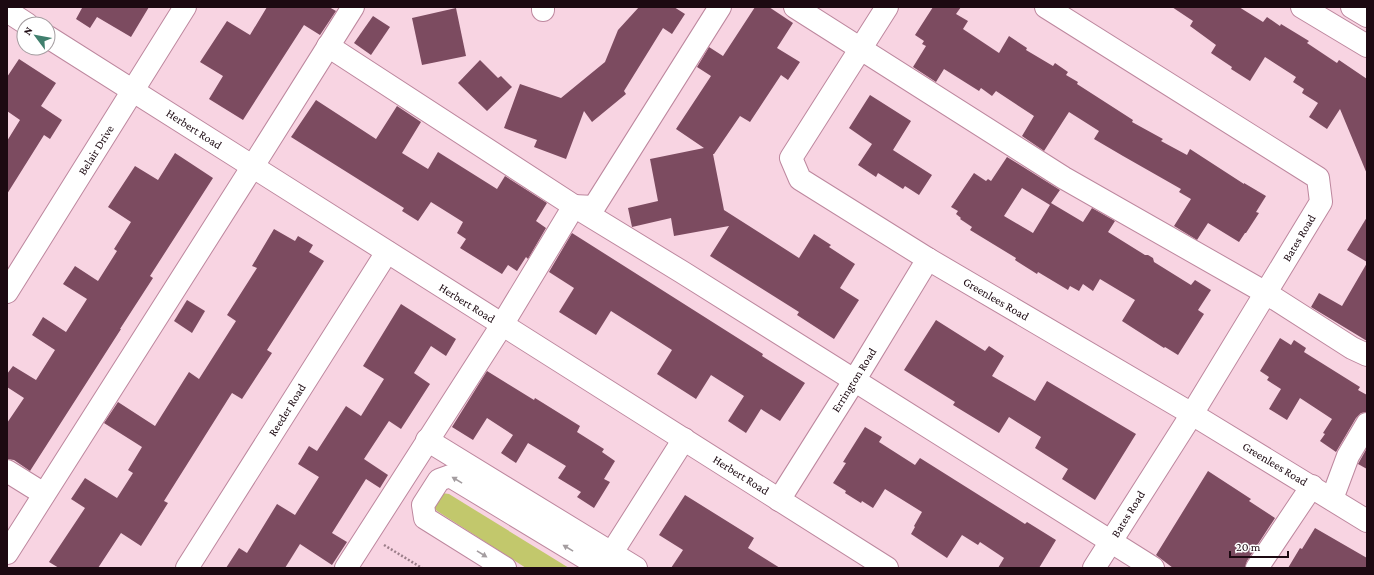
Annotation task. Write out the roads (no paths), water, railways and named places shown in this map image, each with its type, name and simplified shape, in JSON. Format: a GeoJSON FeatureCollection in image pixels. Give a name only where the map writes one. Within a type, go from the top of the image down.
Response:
{"type":"FeatureCollection","features":[{"type":"Feature","properties":{"kind":"street","name":"Belair Drive"},"geometry":{"type":"LineString","coordinates":[[7,292],[185,7]]}},
{"type":"Feature","properties":{"kind":"street"},"geometry":{"type":"LineString","coordinates":[[7,553],[353,7]]}},
{"type":"Feature","properties":{"kind":"street"},"geometry":{"type":"LineString","coordinates":[[574,206],[594,207],[720,7]]}},
{"type":"Feature","properties":{"kind":"street"},"geometry":{"type":"LineString","coordinates":[[795,7],[1064,178],[1266,293],[1352,348],[1367,355]]}},
{"type":"Feature","properties":{"kind":"street","name":"Greenlees Road"},"geometry":{"type":"LineString","coordinates":[[887,7],[791,158],[800,179],[928,259],[1192,414],[1367,521]]}},
{"type":"Feature","properties":{"kind":"street","name":"Bates Road"},"geometry":{"type":"LineString","coordinates":[[1046,7],[1318,178],[1321,202],[1192,414],[1094,568]]}},
{"type":"Feature","properties":{"kind":"street"},"geometry":{"type":"LineString","coordinates":[[1302,7],[1367,46]]}},
{"type":"Feature","properties":{"kind":"street"},"geometry":{"type":"LineString","coordinates":[[1352,7],[1367,16]]}},
{"type":"Feature","properties":{"kind":"street","name":"Herbert Road"},"geometry":{"type":"LineString","coordinates":[[56,42],[887,568]]}},
{"type":"Feature","properties":{"kind":"street"},"geometry":{"type":"LineString","coordinates":[[328,46],[574,206],[682,272],[1153,568]]}},
{"type":"Feature","properties":{"kind":"street"},"geometry":{"type":"LineString","coordinates":[[346,568],[502,325],[574,206]]}},
{"type":"Feature","properties":{"kind":"street","name":"Reeder Road"},"geometry":{"type":"LineString","coordinates":[[187,568],[387,252]]}},
{"type":"Feature","properties":{"kind":"street","name":"Errington Road"},"geometry":{"type":"LineString","coordinates":[[779,500],[854,381],[928,259]]}},
{"type":"Feature","properties":{"kind":"street"},"geometry":{"type":"LineString","coordinates":[[1332,499],[1348,456],[1367,424]]}},
{"type":"Feature","properties":{"kind":"street"},"geometry":{"type":"LineString","coordinates":[[605,563],[684,439]]}},
{"type":"Feature","properties":{"kind":"street"},"geometry":{"type":"LineString","coordinates":[[427,440],[605,563]]}},
{"type":"Feature","properties":{"kind":"street"},"geometry":{"type":"LineString","coordinates":[[7,471],[44,494]]}},
{"type":"Feature","properties":{"kind":"street"},"geometry":{"type":"LineString","coordinates":[[505,568],[425,518],[423,505],[439,480],[450,476],[605,563],[636,568]]}},
{"type":"Feature","properties":{"kind":"street"},"geometry":{"type":"LineString","coordinates":[[1257,568],[1312,486]]}}]}
